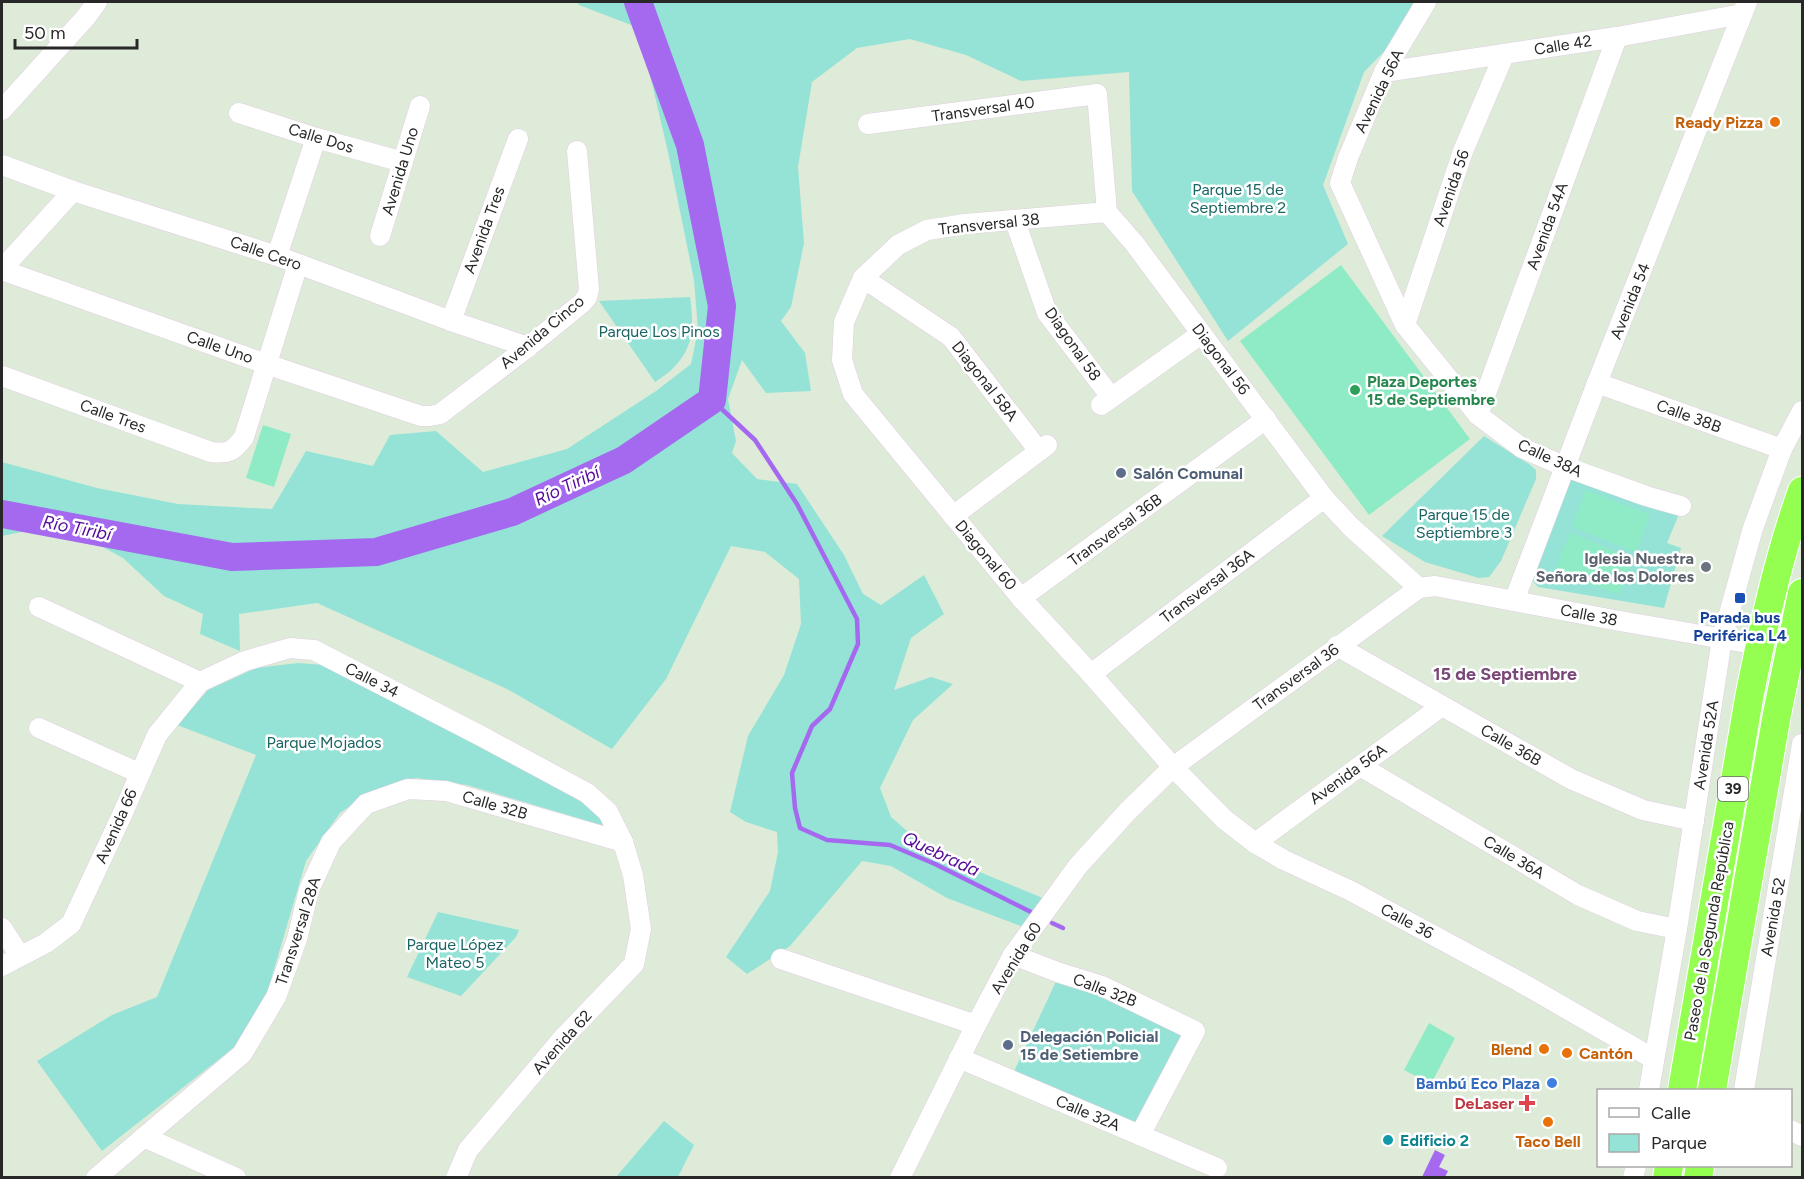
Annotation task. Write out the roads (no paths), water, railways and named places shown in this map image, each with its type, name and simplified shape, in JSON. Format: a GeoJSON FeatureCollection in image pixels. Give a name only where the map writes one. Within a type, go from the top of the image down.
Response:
{"type":"FeatureCollection","features":[{"type":"Feature","properties":{"kind":"highway","name":"Paseo de la Segunda República"},"geometry":{"type":"LineString","coordinates":[[1682,1089],[1759,645],[1790,524],[1803,491]]}},
{"type":"Feature","properties":{"kind":"highway","name":"Paseo de la Segunda República"},"geometry":{"type":"LineString","coordinates":[[1712,1089],[1777,714],[1796,652],[1803,593]]}},
{"type":"Feature","properties":{"kind":"street"},"geometry":{"type":"LineString","coordinates":[[2,110],[97,2]]}},
{"type":"Feature","properties":{"kind":"street","name":"Avenida 56A"},"geometry":{"type":"LineString","coordinates":[[1340,183],[1384,72],[1426,2]]}},
{"type":"Feature","properties":{"kind":"street","name":"Calle 42"},"geometry":{"type":"LineString","coordinates":[[1384,72],[1617,37],[1744,8]]}},
{"type":"Feature","properties":{"kind":"street","name":"Avenida 54"},"geometry":{"type":"LineString","coordinates":[[1514,601],[1744,8]]}},
{"type":"Feature","properties":{"kind":"street","name":"Avenida 54A"},"geometry":{"type":"LineString","coordinates":[[1478,414],[1617,37]]}},
{"type":"Feature","properties":{"kind":"street","name":"Avenida 56"},"geometry":{"type":"LineString","coordinates":[[1405,325],[1463,151],[1504,55]]}},
{"type":"Feature","properties":{"kind":"street","name":"Transversal 40"},"geometry":{"type":"LineString","coordinates":[[868,124],[1097,94],[1107,212]]}},
{"type":"Feature","properties":{"kind":"street","name":"Avenida Uno"},"geometry":{"type":"LineString","coordinates":[[380,236],[420,106]]}},
{"type":"Feature","properties":{"kind":"street","name":"Calle Dos"},"geometry":{"type":"LineString","coordinates":[[239,113],[316,138],[403,162]]}},
{"type":"Feature","properties":{"kind":"street"},"geometry":{"type":"LineString","coordinates":[[277,256],[316,138]]}},
{"type":"Feature","properties":{"kind":"street","name":"Avenida Tres"},"geometry":{"type":"LineString","coordinates":[[451,321],[518,140]]}},
{"type":"Feature","properties":{"kind":"street","name":"Avenida Cinco"},"geometry":{"type":"LineString","coordinates":[[440,414],[528,347],[587,297],[589,289],[577,151]]}},
{"type":"Feature","properties":{"kind":"street","name":"Calle Cero"},"geometry":{"type":"LineString","coordinates":[[2,165],[73,191],[277,256],[451,321],[528,347]]}},
{"type":"Feature","properties":{"kind":"street","name":"Calle 38A"},"geometry":{"type":"LineString","coordinates":[[1340,183],[1405,325],[1478,414],[1522,448],[1566,467],[1681,506]]}},
{"type":"Feature","properties":{"kind":"street"},"geometry":{"type":"LineString","coordinates":[[2,270],[73,191]]}},
{"type":"Feature","properties":{"kind":"street","name":"Transversal 38"},"geometry":{"type":"LineString","coordinates":[[844,322],[863,278],[898,244],[927,230],[965,224],[1107,212]]}},
{"type":"Feature","properties":{"kind":"street","name":"Diagonal 56"},"geometry":{"type":"LineString","coordinates":[[1107,212],[1134,243],[1324,498],[1351,527],[1419,588]]}},
{"type":"Feature","properties":{"kind":"street","name":"Diagonal 58"},"geometry":{"type":"LineString","coordinates":[[1015,221],[1047,313],[1106,401],[1201,334]]}},
{"type":"Feature","properties":{"kind":"street"},"geometry":{"type":"LineString","coordinates":[[266,364],[298,264]]}},
{"type":"Feature","properties":{"kind":"street","name":"Calle Uno"},"geometry":{"type":"LineString","coordinates":[[2,270],[266,364],[421,416],[440,414]]}},
{"type":"Feature","properties":{"kind":"street","name":"Diagonal 58A"},"geometry":{"type":"LineString","coordinates":[[863,278],[951,337],[1043,448],[953,516]]}},
{"type":"Feature","properties":{"kind":"street","name":"Diagonal 60"},"geometry":{"type":"LineString","coordinates":[[844,322],[842,360],[853,394],[1021,598],[1173,766]]}},
{"type":"Feature","properties":{"kind":"street","name":"Calle Tres"},"geometry":{"type":"LineString","coordinates":[[2,376],[211,452],[225,454],[237,447],[244,437],[266,364]]}},
{"type":"Feature","properties":{"kind":"street","name":"Calle 38B"},"geometry":{"type":"LineString","coordinates":[[1597,383],[1782,449]]}},
{"type":"Feature","properties":{"kind":"street","name":"Avenida 52A"},"geometry":{"type":"LineString","coordinates":[[1649,1089],[1677,929],[1722,639],[1752,528],[1782,449],[1803,411]]}},
{"type":"Feature","properties":{"kind":"street","name":"Transversal 36B"},"geometry":{"type":"LineString","coordinates":[[1021,598],[1266,419]]}},
{"type":"Feature","properties":{"kind":"street","name":"Transversal 36A"},"geometry":{"type":"LineString","coordinates":[[1091,674],[1324,498]]}},
{"type":"Feature","properties":{"kind":"street","name":"Calle 38"},"geometry":{"type":"LineString","coordinates":[[1419,588],[1435,586],[1759,645]]}},
{"type":"Feature","properties":{"kind":"street","name":"Transversal 36"},"geometry":{"type":"LineString","coordinates":[[1173,766],[1419,588]]}},
{"type":"Feature","properties":{"kind":"street"},"geometry":{"type":"LineString","coordinates":[[39,607],[200,682]]}},
{"type":"Feature","properties":{"kind":"street","name":"Calle 36B"},"geometry":{"type":"LineString","coordinates":[[1337,646],[1570,779],[1643,810],[1694,821]]}},
{"type":"Feature","properties":{"kind":"street","name":"Calle 34"},"geometry":{"type":"LineString","coordinates":[[200,682],[245,662],[290,648],[314,650],[587,793],[608,812],[622,842],[633,875],[636,898]]}},
{"type":"Feature","properties":{"kind":"street","name":"Avenida 66"},"geometry":{"type":"LineString","coordinates":[[2,966],[46,943],[70,924],[157,735],[200,682]]}},
{"type":"Feature","properties":{"kind":"street","name":"Avenida 56A"},"geometry":{"type":"LineString","coordinates":[[1255,843],[1442,706]]}},
{"type":"Feature","properties":{"kind":"street"},"geometry":{"type":"LineString","coordinates":[[39,728],[140,773]]}},
{"type":"Feature","properties":{"kind":"street","name":"Avenida 52"},"geometry":{"type":"LineString","coordinates":[[1744,1089],[1803,744]]}},
{"type":"Feature","properties":{"kind":"street","name":"Calle 36"},"geometry":{"type":"LineString","coordinates":[[1173,766],[1224,819],[1255,843],[1284,860],[1351,891],[1488,965],[1654,1059]]}},
{"type":"Feature","properties":{"kind":"street","name":"Avenida 60"},"geometry":{"type":"LineString","coordinates":[[900,1178],[959,1058],[1014,955],[1078,866],[1173,766]]}},
{"type":"Feature","properties":{"kind":"street","name":"Calle 36A"},"geometry":{"type":"LineString","coordinates":[[1360,766],[1578,895],[1637,921],[1677,929]]}},
{"type":"Feature","properties":{"kind":"street","name":"Calle 32B"},"geometry":{"type":"LineString","coordinates":[[366,804],[408,789],[446,791],[622,842]]}},
{"type":"Feature","properties":{"kind":"street","name":"Transversal 28A"},"geometry":{"type":"LineString","coordinates":[[96,1178],[242,1053],[276,997],[297,939],[309,890],[331,842],[366,804]]}},
{"type":"Feature","properties":{"kind":"street","name":"Avenida 62"},"geometry":{"type":"LineString","coordinates":[[456,1178],[468,1150],[563,1038],[634,964],[641,929],[636,898]]}},
{"type":"Feature","properties":{"kind":"street"},"geometry":{"type":"LineString","coordinates":[[2,928],[20,956]]}},
{"type":"Feature","properties":{"kind":"street","name":"Calle 32B"},"geometry":{"type":"LineString","coordinates":[[1014,955],[1060,974],[1102,986],[1195,1031],[1140,1135]]}},
{"type":"Feature","properties":{"kind":"street"},"geometry":{"type":"LineString","coordinates":[[781,959],[976,1025]]}},
{"type":"Feature","properties":{"kind":"street","name":"Calle 32A"},"geometry":{"type":"LineString","coordinates":[[959,1058],[1216,1168]]}},
{"type":"Feature","properties":{"kind":"street"},"geometry":{"type":"LineString","coordinates":[[144,1137],[236,1178]]}},
{"type":"Feature","properties":{"kind":"waterway","name":"Río Tiribí"},"geometry":{"type":"LineString","coordinates":[[2,514],[232,557],[376,552],[512,512],[624,460],[712,400],[722,306],[690,145],[638,2]]}},
{"type":"Feature","properties":{"kind":"waterway"},"geometry":{"type":"LineString","coordinates":[[712,400],[755,440],[797,504],[857,619],[858,644],[830,709],[812,726],[792,773],[795,808],[800,828],[827,840],[890,845],[935,864],[1031,912]]}},
{"type":"Feature","properties":{"kind":"waterway","name":"Quebrada"},"geometry":{"type":"LineString","coordinates":[[1052,923],[1063,928]]}},
{"type":"Feature","properties":{"kind":"place","name":"Ready Pizza"},"geometry":{"type":"Point","coordinates":[1775,122]}},
{"type":"Feature","properties":{"kind":"place","name":"Plaza Deportes 15 de Septiembre"},"geometry":{"type":"Point","coordinates":[1355,390]}},
{"type":"Feature","properties":{"kind":"place","name":"Salón Comunal"},"geometry":{"type":"Point","coordinates":[1121,473]}},
{"type":"Feature","properties":{"kind":"place","name":"Iglesia Nuestra Señora de los Dolores"},"geometry":{"type":"Point","coordinates":[1706,567]}},
{"type":"Feature","properties":{"kind":"place","name":"Parada bus Periférica L4"},"geometry":{"type":"Point","coordinates":[1740,598]}},
{"type":"Feature","properties":{"kind":"place","name":"Delegación Policial 15 de Setiembre"},"geometry":{"type":"Point","coordinates":[1008,1045]}},
{"type":"Feature","properties":{"kind":"place","name":"Blend"},"geometry":{"type":"Point","coordinates":[1544,1049]}},
{"type":"Feature","properties":{"kind":"place","name":"Cantón"},"geometry":{"type":"Point","coordinates":[1567,1053]}},
{"type":"Feature","properties":{"kind":"place","name":"Bambú Eco Plaza"},"geometry":{"type":"Point","coordinates":[1552,1083]}},
{"type":"Feature","properties":{"kind":"place","name":"DeLaser"},"geometry":{"type":"Point","coordinates":[1527,1103]}},
{"type":"Feature","properties":{"kind":"place","name":"Taco Bell"},"geometry":{"type":"Point","coordinates":[1548,1122]}},
{"type":"Feature","properties":{"kind":"place","name":"Edificio 2"},"geometry":{"type":"Point","coordinates":[1388,1140]}},
{"type":"Feature","properties":{"kind":"district","name":"15 de Septiembre"},"geometry":{"type":"Point","coordinates":[1505,674]}},
{"type":"Feature","properties":{"kind":"park label","name":"Parque 15 de Septiembre 2"},"geometry":{"type":"Point","coordinates":[1238,198]}},
{"type":"Feature","properties":{"kind":"park label","name":"Parque Los Pinos"},"geometry":{"type":"Point","coordinates":[659,331]}},
{"type":"Feature","properties":{"kind":"park label","name":"Parque 15 de Septiembre 3"},"geometry":{"type":"Point","coordinates":[1464,523]}},
{"type":"Feature","properties":{"kind":"park label","name":"Parque Mojados"},"geometry":{"type":"Point","coordinates":[324,742]}},
{"type":"Feature","properties":{"kind":"park label","name":"Parque López Mateo 5"},"geometry":{"type":"Point","coordinates":[455,953]}}]}
